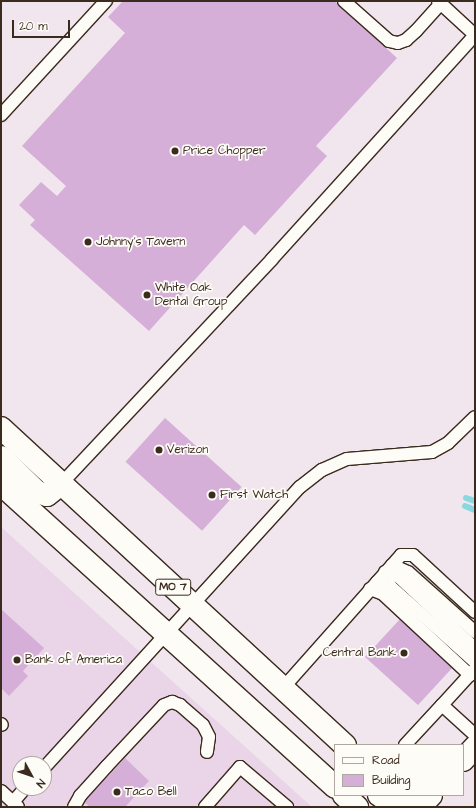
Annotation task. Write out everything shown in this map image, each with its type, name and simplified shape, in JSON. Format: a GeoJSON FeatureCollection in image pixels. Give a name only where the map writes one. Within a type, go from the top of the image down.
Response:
{"type":"FeatureCollection","features":[{"type":"Feature","properties":{"kind":"main road","name":"MO 7"},"geometry":{"type":"LineString","coordinates":[[1,428],[344,744]]}},
{"type":"Feature","properties":{"kind":"main road"},"geometry":{"type":"LineString","coordinates":[[1,458],[37,492],[46,495],[61,484]]}},
{"type":"Feature","properties":{"kind":"main road"},"geometry":{"type":"LineString","coordinates":[[1,484],[334,786]]}},
{"type":"Feature","properties":{"kind":"main road"},"geometry":{"type":"LineString","coordinates":[[291,747],[319,756],[334,765]]}},
{"type":"Feature","properties":{"kind":"main road"},"geometry":{"type":"LineString","coordinates":[[464,759],[475,747]]}},
{"type":"Feature","properties":{"kind":"main road"},"geometry":{"type":"LineString","coordinates":[[345,796],[357,807]]}},
{"type":"Feature","properties":{"kind":"main road"},"geometry":{"type":"LineString","coordinates":[[380,796],[396,807]]}},
{"type":"Feature","properties":{"kind":"main road"},"geometry":{"type":"LineString","coordinates":[[403,796],[416,807]]}},
{"type":"Feature","properties":{"kind":"main road"},"geometry":{"type":"LineString","coordinates":[[420,807],[430,796]]}},
{"type":"Feature","properties":{"kind":"lane"},"geometry":{"type":"LineString","coordinates":[[1,115],[106,1]]}},
{"type":"Feature","properties":{"kind":"lane"},"geometry":{"type":"LineString","coordinates":[[61,484],[272,259],[324,199],[475,35],[439,2],[411,35],[398,42],[390,41],[344,1]]}},
{"type":"Feature","properties":{"kind":"lane"},"geometry":{"type":"LineString","coordinates":[[52,759],[300,487],[322,470],[347,459],[432,452],[448,443],[475,417]]}},
{"type":"Feature","properties":{"kind":"lane"},"geometry":{"type":"LineString","coordinates":[[283,688],[401,555],[413,555],[475,612]]}},
{"type":"Feature","properties":{"kind":"lane"},"geometry":{"type":"LineString","coordinates":[[389,568],[408,572],[475,632]]}},
{"type":"Feature","properties":{"kind":"lane"},"geometry":{"type":"LineString","coordinates":[[389,568],[475,648]]}},
{"type":"Feature","properties":{"kind":"lane"},"geometry":{"type":"LineString","coordinates":[[374,585],[390,586],[475,662]]}},
{"type":"Feature","properties":{"kind":"lane"},"geometry":{"type":"LineString","coordinates":[[374,585],[472,672],[405,744]]}},
{"type":"Feature","properties":{"kind":"lane"},"geometry":{"type":"LineString","coordinates":[[74,807],[80,796],[164,705],[172,702],[180,705],[203,725],[209,737],[207,752]]}},
{"type":"Feature","properties":{"kind":"lane"},"geometry":{"type":"LineString","coordinates":[[442,705],[475,735]]}},
{"type":"Feature","properties":{"kind":"lane"},"geometry":{"type":"LineString","coordinates":[[205,807],[240,767],[287,807]]}},
{"type":"Feature","properties":{"kind":"lane"},"geometry":{"type":"LineString","coordinates":[[1,791],[15,804]]}},
{"type":"Feature","properties":{"kind":"shaded area"},"geometry":{"type":"Polygon","coordinates":[[[1,527],[312,807],[1,807],[1,527]]]}},
{"type":"Feature","properties":{"kind":"building","name":"Price Chopper"},"geometry":{"type":"Polygon","coordinates":[[[123,1],[335,1],[397,58],[316,146],[327,156],[255,235],[244,225],[149,331],[30,225],[35,220],[19,205],[41,182],[57,196],[66,186],[22,146],[125,33],[108,17],[123,1]]]}},
{"type":"Feature","properties":{"kind":"building"},"geometry":{"type":"Polygon","coordinates":[[[165,418],[242,487],[202,531],[126,462],[165,418]]]}},
{"type":"Feature","properties":{"kind":"building","name":"Bank of America"},"geometry":{"type":"Polygon","coordinates":[[[2,610],[44,648],[23,671],[28,676],[9,696],[1,688],[2,610]]]}},
{"type":"Feature","properties":{"kind":"building","name":"Central Bank"},"geometry":{"type":"Polygon","coordinates":[[[401,618],[461,621],[435,649],[454,666],[418,705],[365,657],[401,618]]]}},
{"type":"Feature","properties":{"kind":"building","name":"Taco Bell"},"geometry":{"type":"Polygon","coordinates":[[[125,758],[149,781],[125,807],[90,807],[84,802],[125,758]]]}},
{"type":"Feature","properties":{"kind":"waterway"},"geometry":{"type":"LineString","coordinates":[[466,498],[475,501]]}},
{"type":"Feature","properties":{"kind":"waterway"},"geometry":{"type":"LineString","coordinates":[[465,506],[475,510]]}},
{"type":"Feature","properties":{"kind":"place","name":"Price Chopper"},"geometry":{"type":"Point","coordinates":[175,151]}},
{"type":"Feature","properties":{"kind":"place","name":"Johnny’s Tavern"},"geometry":{"type":"Point","coordinates":[88,242]}},
{"type":"Feature","properties":{"kind":"place","name":"White Oak Dental Group"},"geometry":{"type":"Point","coordinates":[147,295]}},
{"type":"Feature","properties":{"kind":"place","name":"Verizon"},"geometry":{"type":"Point","coordinates":[159,450]}},
{"type":"Feature","properties":{"kind":"place","name":"First Watch"},"geometry":{"type":"Point","coordinates":[212,495]}},
{"type":"Feature","properties":{"kind":"place","name":"Central Bank"},"geometry":{"type":"Point","coordinates":[404,653]}},
{"type":"Feature","properties":{"kind":"place","name":"Bank of America"},"geometry":{"type":"Point","coordinates":[17,660]}},
{"type":"Feature","properties":{"kind":"place","name":"Taco Bell"},"geometry":{"type":"Point","coordinates":[117,792]}}]}
